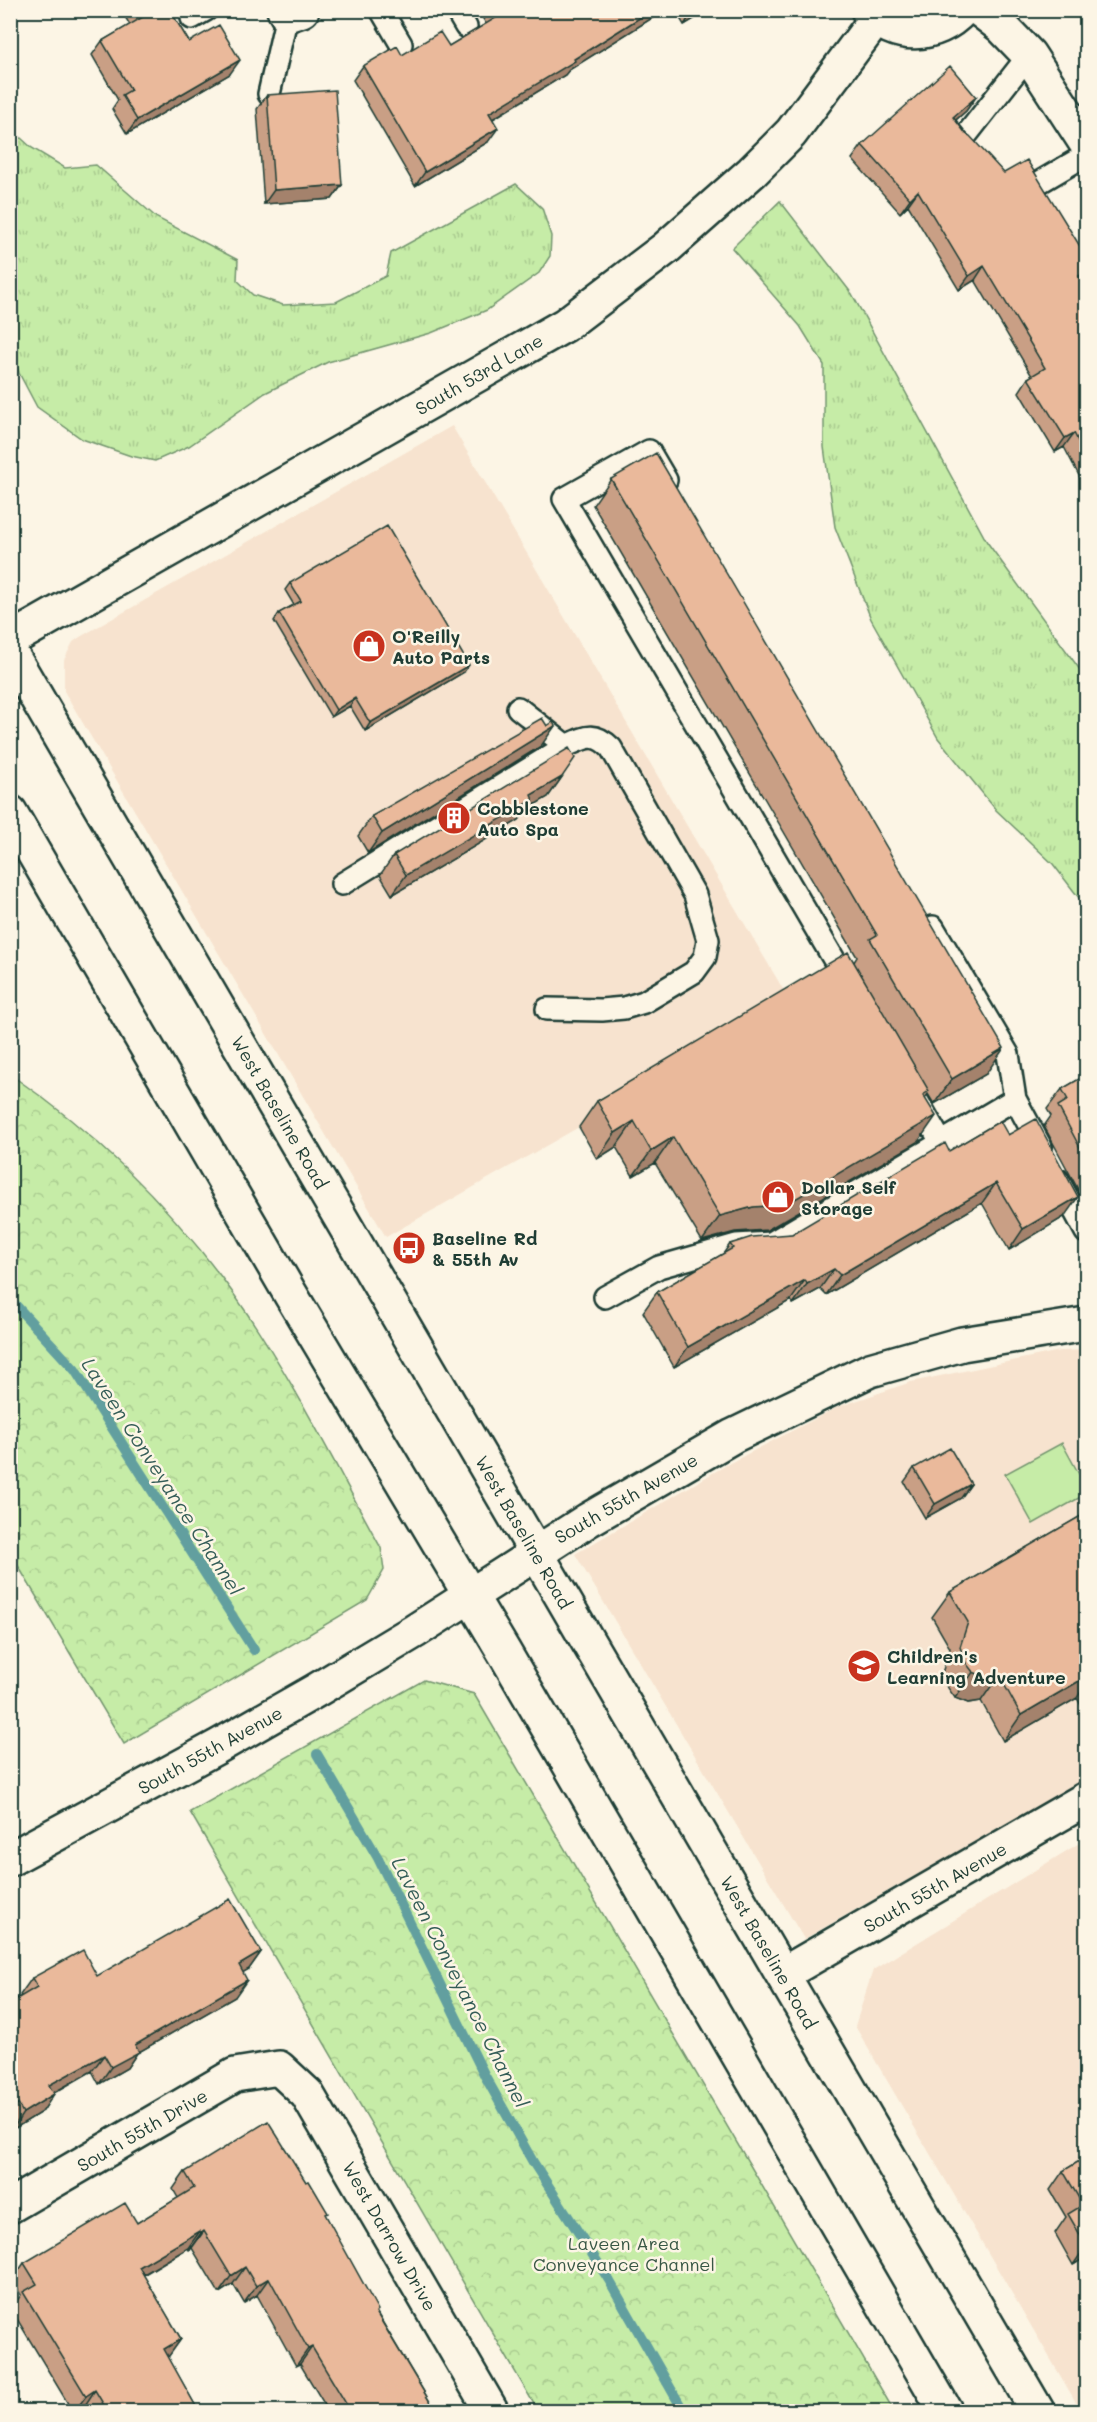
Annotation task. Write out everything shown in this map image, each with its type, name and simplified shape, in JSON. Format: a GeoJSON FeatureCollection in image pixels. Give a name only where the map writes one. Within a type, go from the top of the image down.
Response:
{"type":"FeatureCollection","features":[{"type":"Feature","properties":{"kind":"main road"},"geometry":{"type":"LineString","coordinates":[[872,15],[893,29],[914,33],[934,30],[952,20],[962,10]]}},
{"type":"Feature","properties":{"kind":"main road"},"geometry":{"type":"LineString","coordinates":[[980,10],[1002,27],[1029,55],[1086,143]]}},
{"type":"Feature","properties":{"kind":"main road","name":"South 53rd Lane"},"geometry":{"type":"LineString","coordinates":[[10,640],[565,325],[666,248],[752,172],[791,133],[872,15]]}},
{"type":"Feature","properties":{"kind":"main road","name":"West Baseline Road"},"geometry":{"type":"LineString","coordinates":[[10,652],[1038,2412]]}},
{"type":"Feature","properties":{"kind":"main road"},"geometry":{"type":"LineString","coordinates":[[10,812],[291,1295],[470,1594],[946,2412]]}},
{"type":"Feature","properties":{"kind":"main road","name":"South 55th Avenue"},"geometry":{"type":"LineString","coordinates":[[10,1859],[259,1724],[415,1631],[537,1551],[733,1436],[870,1371],[962,1344],[1086,1324]]}},
{"type":"Feature","properties":{"kind":"main road","name":"South 55th Avenue"},"geometry":{"type":"LineString","coordinates":[[783,1974],[1086,1799]]}},
{"type":"Feature","properties":{"kind":"main road","name":"South 55th Drive"},"geometry":{"type":"LineString","coordinates":[[10,2206],[235,2076],[279,2068]]}},
{"type":"Feature","properties":{"kind":"main road","name":"West Darrow Drive"},"geometry":{"type":"LineString","coordinates":[[279,2068],[307,2094],[492,2412]]}},
{"type":"Feature","properties":{"kind":"lane"},"geometry":{"type":"LineString","coordinates":[[381,10],[401,44]]}},
{"type":"Feature","properties":{"kind":"lane"},"geometry":{"type":"LineString","coordinates":[[269,94],[291,12]]}},
{"type":"Feature","properties":{"kind":"lane"},"geometry":{"type":"LineString","coordinates":[[964,138],[1029,55]]}},
{"type":"Feature","properties":{"kind":"lane"},"geometry":{"type":"LineString","coordinates":[[1040,182],[1086,155]]}},
{"type":"Feature","properties":{"kind":"lane"},"geometry":{"type":"LineString","coordinates":[[680,502],[649,451],[564,499],[858,999]]}},
{"type":"Feature","properties":{"kind":"lane"},"geometry":{"type":"LineString","coordinates":[[518,708],[566,746]]}},
{"type":"Feature","properties":{"kind":"lane"},"geometry":{"type":"LineString","coordinates":[[342,884],[566,746],[587,736],[601,738],[611,748],[695,895],[708,940],[705,957],[694,972],[644,1002],[624,1008],[602,1010],[547,1009]]}},
{"type":"Feature","properties":{"kind":"lane"},"geometry":{"type":"LineString","coordinates":[[923,910],[1008,1054],[1015,1099],[1086,1232]]}},
{"type":"Feature","properties":{"kind":"lane"},"geometry":{"type":"LineString","coordinates":[[906,1081],[942,1142]]}},
{"type":"Feature","properties":{"kind":"lane"},"geometry":{"type":"LineString","coordinates":[[605,1297],[659,1267],[736,1245],[771,1243],[1015,1099]]}},
{"type":"Feature","properties":{"kind":"shaded area"},"geometry":{"type":"Polygon","coordinates":[[[452,426],[790,1001],[579,1127],[386,1237],[64,691],[64,660],[73,642],[80,637],[452,426]]]}},
{"type":"Feature","properties":{"kind":"shaded area","name":"Children's Learning Adventure"},"geometry":{"type":"Polygon","coordinates":[[[1086,1350],[1086,1779],[804,1939],[575,1554],[730,1463],[838,1407],[911,1382],[1060,1351],[1086,1350]]]}},
{"type":"Feature","properties":{"kind":"shaded area"},"geometry":{"type":"Polygon","coordinates":[[[1086,1839],[1086,2411],[1081,2411],[855,2026],[873,1970],[1086,1839]]]}},
{"type":"Feature","properties":{"kind":"green space"},"geometry":{"type":"Polygon","coordinates":[[[10,128],[32,148],[65,168],[96,165],[157,218],[238,260],[237,280],[253,295],[283,305],[336,302],[386,276],[391,253],[516,184],[542,208],[551,236],[550,256],[539,273],[487,310],[431,333],[328,362],[265,393],[189,446],[155,461],[131,456],[82,439],[37,407],[19,373],[10,343],[10,128]]]}},
{"type":"Feature","properties":{"kind":"green space"},"geometry":{"type":"Polygon","coordinates":[[[780,201],[852,294],[987,542],[1086,678],[1086,907],[1053,864],[996,810],[938,738],[871,619],[835,527],[824,447],[824,365],[800,326],[732,248],[780,201]]]}},
{"type":"Feature","properties":{"kind":"green space"},"geometry":{"type":"Polygon","coordinates":[[[11,1075],[103,1147],[185,1231],[233,1293],[274,1355],[381,1548],[384,1570],[367,1600],[124,1744],[11,1554],[11,1075]]]}},
{"type":"Feature","properties":{"kind":"green space"},"geometry":{"type":"Polygon","coordinates":[[[1062,1443],[1086,1487],[1086,1494],[1033,1524],[1005,1474],[1062,1443]]]}},
{"type":"Feature","properties":{"kind":"green space","name":"Laveen Area Conveyance Channel"},"geometry":{"type":"Polygon","coordinates":[[[424,1680],[474,1694],[894,2411],[538,2411],[190,1812],[424,1680]]]}},
{"type":"Feature","properties":{"kind":"building"},"geometry":{"type":"Polygon","coordinates":[[[140,10],[170,10],[189,42],[219,25],[240,60],[137,120],[122,95],[131,90],[102,41],[143,17],[140,10]]]}},
{"type":"Feature","properties":{"kind":"building"},"geometry":{"type":"Polygon","coordinates":[[[496,10],[652,10],[574,59],[575,61],[489,113],[498,128],[425,172],[363,66],[397,46],[402,55],[440,32],[449,46],[499,16],[496,10]]]}},
{"type":"Feature","properties":{"kind":"building"},"geometry":{"type":"Polygon","coordinates":[[[950,66],[976,97],[953,117],[966,134],[1004,173],[1027,160],[1086,256],[1086,271],[1079,276],[1086,288],[1086,457],[1074,433],[1065,438],[1028,378],[1045,368],[984,266],[969,276],[918,191],[910,199],[862,145],[950,66]]]}},
{"type":"Feature","properties":{"kind":"building"},"geometry":{"type":"Polygon","coordinates":[[[335,90],[342,185],[274,190],[267,95],[335,90]]]}},
{"type":"Feature","properties":{"kind":"building"},"geometry":{"type":"Polygon","coordinates":[[[656,453],[1004,1048],[952,1079],[870,939],[877,935],[611,479],[656,453]]]}},
{"type":"Feature","properties":{"kind":"building","name":"O'Reilly Auto Parts"},"geometry":{"type":"Polygon","coordinates":[[[387,526],[469,665],[370,723],[355,698],[336,710],[279,613],[301,601],[290,583],[387,526]]]}},
{"type":"Feature","properties":{"kind":"building"},"geometry":{"type":"Polygon","coordinates":[[[542,718],[547,726],[553,722],[555,726],[382,833],[372,816],[542,718]]]}},
{"type":"Feature","properties":{"kind":"building"},"geometry":{"type":"Polygon","coordinates":[[[569,748],[575,758],[562,777],[531,795],[533,800],[406,875],[394,855],[569,748]]]}},
{"type":"Feature","properties":{"kind":"building"},"geometry":{"type":"Polygon","coordinates":[[[848,952],[929,1091],[923,1095],[936,1116],[785,1205],[753,1207],[720,1216],[673,1137],[651,1151],[634,1121],[615,1133],[597,1101],[848,952]]]}},
{"type":"Feature","properties":{"kind":"building"},"geometry":{"type":"Polygon","coordinates":[[[1086,1075],[1086,1159],[1058,1106],[1068,1100],[1062,1089],[1086,1075]]]}},
{"type":"Feature","properties":{"kind":"building"},"geometry":{"type":"Polygon","coordinates":[[[1036,1119],[1078,1197],[1023,1229],[996,1183],[840,1275],[834,1269],[807,1284],[805,1280],[688,1347],[657,1292],[733,1248],[730,1244],[752,1237],[792,1234],[945,1143],[949,1151],[1000,1121],[1008,1135],[1036,1119]]]}},
{"type":"Feature","properties":{"kind":"building"},"geometry":{"type":"Polygon","coordinates":[[[950,1448],[971,1484],[935,1504],[914,1468],[950,1448]]]}},
{"type":"Feature","properties":{"kind":"building"},"geometry":{"type":"Polygon","coordinates":[[[1086,1513],[1086,1677],[1021,1715],[999,1675],[986,1677],[973,1672],[966,1663],[960,1647],[968,1622],[950,1592],[1086,1513]]]}},
{"type":"Feature","properties":{"kind":"building"},"geometry":{"type":"Polygon","coordinates":[[[230,1899],[261,1952],[239,1965],[247,1980],[135,2045],[139,2052],[111,2067],[104,2055],[49,2085],[54,2094],[23,2113],[18,2104],[10,2108],[10,2003],[37,1987],[32,1978],[83,1950],[97,1976],[230,1899]]]}},
{"type":"Feature","properties":{"kind":"building"},"geometry":{"type":"Polygon","coordinates":[[[268,2121],[328,2213],[325,2214],[378,2310],[376,2312],[436,2412],[351,2412],[312,2347],[308,2349],[269,2278],[256,2286],[245,2267],[231,2276],[204,2231],[201,2233],[200,2231],[139,2267],[181,2339],[164,2349],[199,2412],[108,2412],[95,2390],[86,2396],[23,2292],[37,2284],[24,2263],[125,2203],[137,2223],[194,2188],[185,2172],[268,2121]]]}},
{"type":"Feature","properties":{"kind":"building"},"geometry":{"type":"Polygon","coordinates":[[[1086,2157],[1086,2245],[1068,2214],[1083,2205],[1063,2171],[1086,2157]]]}},
{"type":"Feature","properties":{"kind":"waterway","name":"Laveen Conveyance Channel"},"geometry":{"type":"LineString","coordinates":[[10,1299],[75,1370],[254,1650]]}},
{"type":"Feature","properties":{"kind":"waterway","name":"Laveen Conveyance Channel"},"geometry":{"type":"LineString","coordinates":[[317,1754],[378,1858],[485,2076],[533,2162],[609,2280],[684,2412]]}},
{"type":"Feature","properties":{"kind":"place","name":"O'Reilly Auto Parts"},"geometry":{"type":"Point","coordinates":[369,646]}},
{"type":"Feature","properties":{"kind":"place","name":"Cobblestone Auto Spa"},"geometry":{"type":"Point","coordinates":[454,818]}},
{"type":"Feature","properties":{"kind":"place","name":"Dollar Self Storage"},"geometry":{"type":"Point","coordinates":[778,1197]}},
{"type":"Feature","properties":{"kind":"place","name":"Baseline Rd & 55th Av"},"geometry":{"type":"Point","coordinates":[409,1248]}},
{"type":"Feature","properties":{"kind":"place","name":"Children's Learning Adventure"},"geometry":{"type":"Point","coordinates":[864,1666]}}]}
